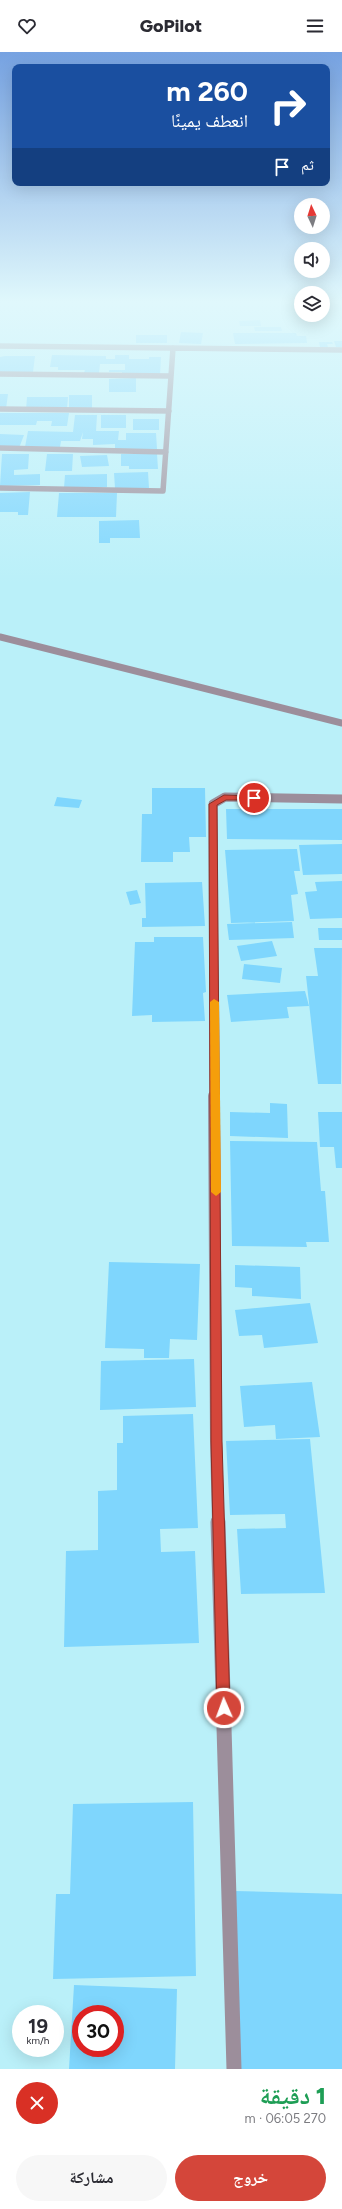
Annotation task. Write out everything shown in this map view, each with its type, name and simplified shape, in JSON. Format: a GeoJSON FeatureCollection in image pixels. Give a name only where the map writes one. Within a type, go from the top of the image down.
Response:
{"type":"FeatureCollection","features":[{"type":"Feature","properties":{"kind":"street"},"geometry":{"type":"LineString","coordinates":[[0,488],[163,491],[170,396]]}},
{"type":"Feature","properties":{"kind":"street"},"geometry":{"type":"LineString","coordinates":[[0,409],[169,412]]}},
{"type":"Feature","properties":{"kind":"street"},"geometry":{"type":"LineString","coordinates":[[0,448],[166,452]]}},
{"type":"Feature","properties":{"kind":"street"},"geometry":{"type":"LineString","coordinates":[[0,637],[342,723]]}},
{"type":"Feature","properties":{"kind":"street"},"geometry":{"type":"LineString","coordinates":[[234,2069],[216,1441],[213,804],[224,797],[342,799]]}},
{"type":"Feature","properties":{"kind":"building"},"geometry":{"type":"Polygon","coordinates":[[[0,396],[8,396],[6,409],[0,409],[0,396]]]}},
{"type":"Feature","properties":{"kind":"building"},"geometry":{"type":"Polygon","coordinates":[[[69,396],[92,396],[92,408],[69,408],[69,396]]]}},
{"type":"Feature","properties":{"kind":"building"},"geometry":{"type":"Polygon","coordinates":[[[27,397],[68,397],[67,409],[26,410],[27,397]]]}},
{"type":"Feature","properties":{"kind":"building"},"geometry":{"type":"Polygon","coordinates":[[[0,413],[69,413],[67,426],[51,426],[52,421],[37,421],[36,425],[0,425],[0,413]]]}},
{"type":"Feature","properties":{"kind":"building"},"geometry":{"type":"Polygon","coordinates":[[[75,415],[97,415],[96,431],[119,431],[118,440],[126,440],[126,433],[156,433],[157,449],[115,450],[115,444],[93,445],[93,439],[82,439],[83,432],[80,441],[61,441],[60,447],[25,447],[28,431],[73,432],[75,415]]]}},
{"type":"Feature","properties":{"kind":"building"},"geometry":{"type":"Polygon","coordinates":[[[101,415],[126,415],[126,428],[101,428],[101,415]]]}},
{"type":"Feature","properties":{"kind":"building"},"geometry":{"type":"Polygon","coordinates":[[[133,419],[159,419],[159,430],[133,430],[133,419]]]}},
{"type":"Feature","properties":{"kind":"building"},"geometry":{"type":"Polygon","coordinates":[[[0,434],[24,435],[19,448],[0,446],[0,434]]]}},
{"type":"Feature","properties":{"kind":"building"},"geometry":{"type":"Polygon","coordinates":[[[2,454],[29,454],[28,469],[14,470],[14,475],[40,474],[40,485],[0,486],[2,454]]]}},
{"type":"Feature","properties":{"kind":"building"},"geometry":{"type":"Polygon","coordinates":[[[47,454],[73,454],[72,471],[45,471],[47,454]]]}},
{"type":"Feature","properties":{"kind":"building"},"geometry":{"type":"Polygon","coordinates":[[[121,454],[157,454],[158,469],[129,469],[129,466],[121,466],[121,454]]]}},
{"type":"Feature","properties":{"kind":"building"},"geometry":{"type":"Polygon","coordinates":[[[107,455],[109,466],[82,467],[80,456],[107,455]]]}},
{"type":"Feature","properties":{"kind":"building"},"geometry":{"type":"Polygon","coordinates":[[[148,472],[149,488],[115,488],[114,473],[148,472]]]}},
{"type":"Feature","properties":{"kind":"building"},"geometry":{"type":"Polygon","coordinates":[[[107,474],[107,487],[64,488],[65,475],[107,474]]]}},
{"type":"Feature","properties":{"kind":"building"},"geometry":{"type":"Polygon","coordinates":[[[30,492],[28,515],[18,515],[18,512],[0,512],[0,493],[30,492]]]}},
{"type":"Feature","properties":{"kind":"building"},"geometry":{"type":"Polygon","coordinates":[[[59,493],[117,493],[116,517],[57,517],[59,493]]]}},
{"type":"Feature","properties":{"kind":"building"},"geometry":{"type":"Polygon","coordinates":[[[139,520],[140,538],[110,538],[110,543],[99,543],[99,521],[139,520]]]}},
{"type":"Feature","properties":{"kind":"building"},"geometry":{"type":"Polygon","coordinates":[[[152,788],[205,788],[206,837],[189,837],[190,852],[173,852],[173,862],[141,862],[142,814],[152,814],[152,788]]]}},
{"type":"Feature","properties":{"kind":"building"},"geometry":{"type":"Polygon","coordinates":[[[57,797],[82,800],[79,808],[54,806],[57,797]]]}},
{"type":"Feature","properties":{"kind":"building"},"geometry":{"type":"Polygon","coordinates":[[[226,809],[342,809],[342,840],[227,839],[226,809]]]}},
{"type":"Feature","properties":{"kind":"building"},"geometry":{"type":"Polygon","coordinates":[[[342,844],[342,874],[303,875],[299,845],[342,844]]]}},
{"type":"Feature","properties":{"kind":"building"},"geometry":{"type":"Polygon","coordinates":[[[297,849],[300,871],[294,871],[298,894],[291,895],[294,921],[231,923],[225,850],[297,849]]]}},
{"type":"Feature","properties":{"kind":"building"},"geometry":{"type":"Polygon","coordinates":[[[342,881],[342,918],[310,919],[305,892],[317,891],[315,882],[342,881]]]}},
{"type":"Feature","properties":{"kind":"building"},"geometry":{"type":"Polygon","coordinates":[[[202,882],[205,926],[142,927],[142,918],[146,918],[145,883],[202,882]]]}},
{"type":"Feature","properties":{"kind":"building"},"geometry":{"type":"Polygon","coordinates":[[[137,890],[141,903],[130,905],[126,892],[137,890]]]}},
{"type":"Feature","properties":{"kind":"building"},"geometry":{"type":"Polygon","coordinates":[[[292,922],[294,938],[229,940],[227,924],[292,922]]]}},
{"type":"Feature","properties":{"kind":"building"},"geometry":{"type":"Polygon","coordinates":[[[318,928],[342,928],[342,940],[319,940],[318,928]]]}},
{"type":"Feature","properties":{"kind":"building"},"geometry":{"type":"Polygon","coordinates":[[[154,937],[203,937],[206,992],[203,993],[205,1021],[152,1022],[152,1015],[132,1016],[135,942],[154,942],[154,937]]]}},
{"type":"Feature","properties":{"kind":"building"},"geometry":{"type":"Polygon","coordinates":[[[272,941],[277,956],[241,961],[237,946],[272,941]]]}},
{"type":"Feature","properties":{"kind":"building"},"geometry":{"type":"Polygon","coordinates":[[[314,948],[342,948],[341,1084],[318,1084],[306,976],[318,976],[314,948]]]}},
{"type":"Feature","properties":{"kind":"building"},"geometry":{"type":"Polygon","coordinates":[[[244,964],[282,968],[280,983],[242,979],[244,964]]]}},
{"type":"Feature","properties":{"kind":"building"},"geometry":{"type":"Polygon","coordinates":[[[305,991],[309,1006],[287,1007],[289,1018],[231,1022],[227,995],[305,991]]]}},
{"type":"Feature","properties":{"kind":"building"},"geometry":{"type":"Polygon","coordinates":[[[270,1103],[287,1104],[288,1138],[230,1136],[230,1112],[270,1113],[270,1103]]]}},
{"type":"Feature","properties":{"kind":"building"},"geometry":{"type":"Polygon","coordinates":[[[318,1112],[342,1112],[342,1168],[336,1168],[334,1147],[320,1147],[318,1112]]]}},
{"type":"Feature","properties":{"kind":"building"},"geometry":{"type":"Polygon","coordinates":[[[230,1141],[317,1142],[321,1191],[325,1191],[329,1242],[306,1242],[307,1247],[232,1246],[230,1141]]]}},
{"type":"Feature","properties":{"kind":"building"},"geometry":{"type":"Polygon","coordinates":[[[109,1262],[200,1264],[197,1340],[170,1339],[169,1358],[144,1358],[144,1349],[105,1348],[109,1262]]]}},
{"type":"Feature","properties":{"kind":"building"},"geometry":{"type":"Polygon","coordinates":[[[235,1265],[300,1267],[301,1299],[252,1296],[252,1288],[235,1287],[235,1265]]]}},
{"type":"Feature","properties":{"kind":"building"},"geometry":{"type":"Polygon","coordinates":[[[310,1303],[318,1343],[264,1348],[262,1335],[239,1336],[235,1310],[310,1303]]]}},
{"type":"Feature","properties":{"kind":"building"},"geometry":{"type":"Polygon","coordinates":[[[194,1359],[196,1407],[100,1410],[101,1361],[194,1359]]]}},
{"type":"Feature","properties":{"kind":"building"},"geometry":{"type":"Polygon","coordinates":[[[312,1382],[320,1437],[276,1439],[275,1425],[244,1427],[240,1386],[312,1382]]]}},
{"type":"Feature","properties":{"kind":"building"},"geometry":{"type":"Polygon","coordinates":[[[193,1414],[198,1528],[160,1529],[161,1552],[195,1551],[199,1643],[64,1647],[66,1551],[98,1550],[98,1491],[117,1490],[117,1443],[123,1443],[123,1416],[193,1414]]]}},
{"type":"Feature","properties":{"kind":"building"},"geometry":{"type":"Polygon","coordinates":[[[310,1439],[325,1593],[241,1594],[237,1529],[286,1528],[285,1514],[230,1515],[226,1441],[310,1439]]]}},
{"type":"Feature","properties":{"kind":"building"},"geometry":{"type":"Polygon","coordinates":[[[193,1802],[196,1976],[53,1979],[56,1894],[70,1894],[73,1804],[193,1802]]]}},
{"type":"Feature","properties":{"kind":"building"},"geometry":{"type":"Polygon","coordinates":[[[234,1891],[342,1894],[342,2069],[236,2069],[234,1891]]]}},
{"type":"Feature","properties":{"kind":"building"},"geometry":{"type":"Polygon","coordinates":[[[74,1985],[177,1989],[175,2069],[69,2069],[72,2019],[72,2057],[124,2057],[124,2005],[73,2005],[74,1985]]]}},
{"type":"Feature","properties":{"kind":"slow traffic"},"geometry":{"type":"LineString","coordinates":[[214,1002],[216,1192]]}},
{"type":"Feature","properties":{"kind":"route"},"geometry":{"type":"LineString","coordinates":[[224,1708],[216,1441],[213,804],[224,797],[254,798]]}}]}
